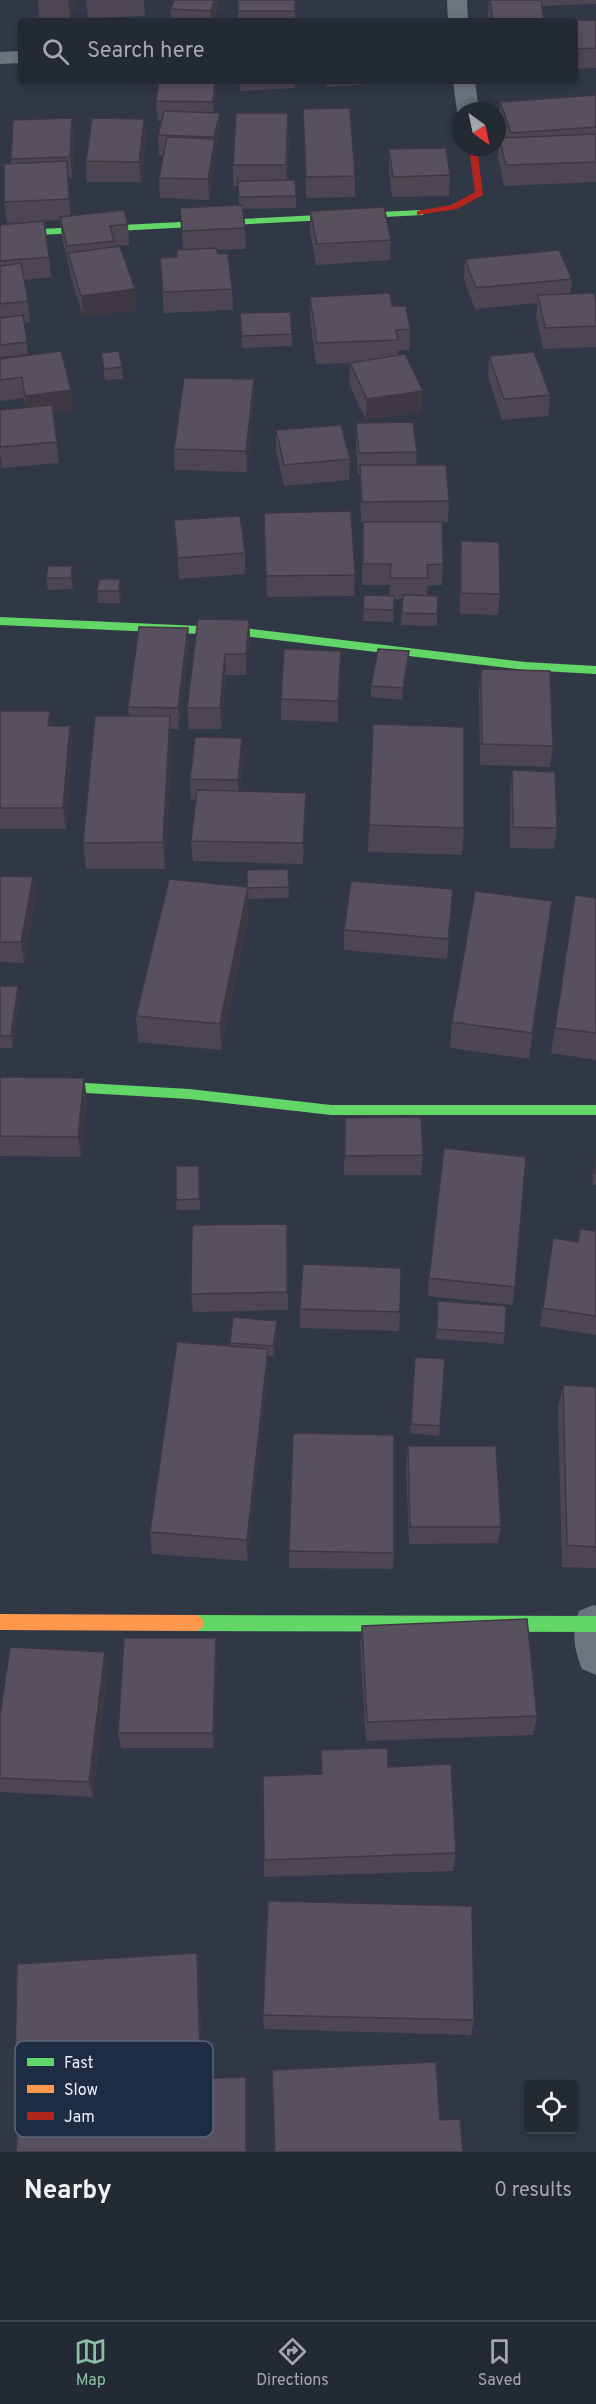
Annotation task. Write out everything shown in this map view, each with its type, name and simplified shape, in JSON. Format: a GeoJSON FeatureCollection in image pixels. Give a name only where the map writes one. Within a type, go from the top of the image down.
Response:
{"type":"FeatureCollection","features":[{"type":"Feature","properties":{"kind":"street"},"geometry":{"type":"LineString","coordinates":[[457,0],[458,18]]}},
{"type":"Feature","properties":{"kind":"street"},"geometry":{"type":"LineString","coordinates":[[0,58],[18,57]]}},
{"type":"Feature","properties":{"kind":"street"},"geometry":{"type":"LineString","coordinates":[[464,84],[467,102]]}},
{"type":"Feature","properties":{"kind":"street"},"geometry":{"type":"LineString","coordinates":[[0,234],[405,214],[450,209],[468,202],[480,193],[474,156]]}},
{"type":"Feature","properties":{"kind":"street"},"geometry":{"type":"LineString","coordinates":[[0,621],[244,632],[525,666],[596,670]]}},
{"type":"Feature","properties":{"kind":"street"},"geometry":{"type":"LineString","coordinates":[[0,1083],[189,1094],[331,1110],[596,1110]]}},
{"type":"Feature","properties":{"kind":"street"},"geometry":{"type":"LineString","coordinates":[[0,1622],[595,1635]]}},
{"type":"Feature","properties":{"kind":"building"},"geometry":{"type":"Polygon","coordinates":[[[174,0],[214,0],[211,11],[171,9],[174,0]]]}},
{"type":"Feature","properties":{"kind":"building"},"geometry":{"type":"Polygon","coordinates":[[[238,0],[295,0],[295,11],[238,11],[238,0]]]}},
{"type":"Feature","properties":{"kind":"building"},"geometry":{"type":"Polygon","coordinates":[[[490,0],[541,0],[544,18],[493,18],[490,0]]]}},
{"type":"Feature","properties":{"kind":"building"},"geometry":{"type":"Polygon","coordinates":[[[596,20],[596,48],[578,49],[578,21],[596,20]]]}},
{"type":"Feature","properties":{"kind":"building"},"geometry":{"type":"Polygon","coordinates":[[[159,84],[215,84],[213,102],[156,101],[159,84]]]}},
{"type":"Feature","properties":{"kind":"building"},"geometry":{"type":"Polygon","coordinates":[[[596,95],[596,127],[511,133],[506,119],[506,102],[500,102],[596,95]]]}},
{"type":"Feature","properties":{"kind":"building"},"geometry":{"type":"Polygon","coordinates":[[[350,108],[355,176],[306,177],[303,109],[350,108]]]}},
{"type":"Feature","properties":{"kind":"building"},"geometry":{"type":"Polygon","coordinates":[[[164,111],[220,113],[214,137],[158,135],[164,111]]]}},
{"type":"Feature","properties":{"kind":"building"},"geometry":{"type":"Polygon","coordinates":[[[236,113],[288,113],[286,165],[233,165],[236,113]]]}},
{"type":"Feature","properties":{"kind":"building"},"geometry":{"type":"Polygon","coordinates":[[[72,118],[70,157],[11,159],[13,120],[72,118]]]}},
{"type":"Feature","properties":{"kind":"building"},"geometry":{"type":"Polygon","coordinates":[[[92,118],[144,119],[139,162],[86,161],[92,118]]]}},
{"type":"Feature","properties":{"kind":"building"},"geometry":{"type":"Polygon","coordinates":[[[596,134],[596,162],[506,165],[504,156],[506,156],[506,138],[596,134]]]}},
{"type":"Feature","properties":{"kind":"building"},"geometry":{"type":"Polygon","coordinates":[[[167,137],[215,139],[208,179],[159,178],[167,137]]]}},
{"type":"Feature","properties":{"kind":"building"},"geometry":{"type":"Polygon","coordinates":[[[446,148],[450,175],[393,177],[389,149],[446,148]]]}},
{"type":"Feature","properties":{"kind":"building"},"geometry":{"type":"Polygon","coordinates":[[[67,161],[69,199],[4,202],[4,164],[67,161]]]}},
{"type":"Feature","properties":{"kind":"building"},"geometry":{"type":"Polygon","coordinates":[[[295,180],[296,196],[239,197],[238,181],[295,180]]]}},
{"type":"Feature","properties":{"kind":"building"},"geometry":{"type":"Polygon","coordinates":[[[242,205],[245,228],[182,231],[180,208],[242,205]]]}},
{"type":"Feature","properties":{"kind":"building"},"geometry":{"type":"Polygon","coordinates":[[[384,207],[391,240],[317,244],[310,211],[384,207]]]}},
{"type":"Feature","properties":{"kind":"building"},"geometry":{"type":"Polygon","coordinates":[[[124,210],[128,224],[110,226],[114,241],[67,246],[60,217],[124,210]]]}},
{"type":"Feature","properties":{"kind":"building"},"geometry":{"type":"Polygon","coordinates":[[[44,221],[49,257],[0,261],[0,225],[44,221]]]}},
{"type":"Feature","properties":{"kind":"building"},"geometry":{"type":"Polygon","coordinates":[[[120,246],[135,289],[81,296],[68,253],[120,246]]]}},
{"type":"Feature","properties":{"kind":"building"},"geometry":{"type":"Polygon","coordinates":[[[216,248],[218,254],[228,254],[232,289],[163,292],[160,258],[177,257],[177,250],[216,248]]]}},
{"type":"Feature","properties":{"kind":"building"},"geometry":{"type":"Polygon","coordinates":[[[559,250],[572,279],[476,288],[465,259],[559,250]]]}},
{"type":"Feature","properties":{"kind":"building"},"geometry":{"type":"Polygon","coordinates":[[[21,263],[28,301],[0,304],[0,266],[21,263]]]}},
{"type":"Feature","properties":{"kind":"building"},"geometry":{"type":"Polygon","coordinates":[[[390,293],[392,306],[406,306],[410,329],[396,330],[398,340],[317,343],[310,297],[390,293]]]}},
{"type":"Feature","properties":{"kind":"building"},"geometry":{"type":"Polygon","coordinates":[[[594,293],[596,326],[545,328],[538,295],[594,293]]]}},
{"type":"Feature","properties":{"kind":"building"},"geometry":{"type":"Polygon","coordinates":[[[290,312],[292,334],[242,336],[240,313],[290,312]]]}},
{"type":"Feature","properties":{"kind":"building"},"geometry":{"type":"Polygon","coordinates":[[[23,315],[27,342],[0,345],[0,318],[23,315]]]}},
{"type":"Feature","properties":{"kind":"building"},"geometry":{"type":"Polygon","coordinates":[[[61,351],[71,390],[25,396],[22,377],[0,380],[0,359],[61,351]]]}},
{"type":"Feature","properties":{"kind":"building"},"geometry":{"type":"Polygon","coordinates":[[[119,351],[122,367],[104,369],[101,353],[119,351]]]}},
{"type":"Feature","properties":{"kind":"building"},"geometry":{"type":"Polygon","coordinates":[[[534,352],[550,395],[504,399],[489,356],[534,352]]]}},
{"type":"Feature","properties":{"kind":"building"},"geometry":{"type":"Polygon","coordinates":[[[405,354],[423,391],[367,399],[350,363],[405,354]]]}},
{"type":"Feature","properties":{"kind":"building"},"geometry":{"type":"Polygon","coordinates":[[[184,378],[254,379],[246,451],[174,449],[184,378]]]}},
{"type":"Feature","properties":{"kind":"building"},"geometry":{"type":"Polygon","coordinates":[[[52,405],[57,442],[0,447],[0,410],[52,405]]]}},
{"type":"Feature","properties":{"kind":"building"},"geometry":{"type":"Polygon","coordinates":[[[413,422],[417,452],[359,453],[356,423],[413,422]]]}},
{"type":"Feature","properties":{"kind":"building"},"geometry":{"type":"Polygon","coordinates":[[[341,425],[350,459],[284,465],[276,430],[341,425]]]}},
{"type":"Feature","properties":{"kind":"building"},"geometry":{"type":"Polygon","coordinates":[[[360,465],[446,465],[449,501],[362,502],[360,465]]]}},
{"type":"Feature","properties":{"kind":"building"},"geometry":{"type":"Polygon","coordinates":[[[351,511],[355,575],[266,576],[264,513],[351,511]]]}},
{"type":"Feature","properties":{"kind":"building"},"geometry":{"type":"Polygon","coordinates":[[[240,516],[245,553],[178,558],[174,520],[240,516]]]}},
{"type":"Feature","properties":{"kind":"building"},"geometry":{"type":"Polygon","coordinates":[[[363,522],[442,522],[443,564],[427,565],[428,578],[390,578],[391,564],[363,564],[363,522]]]}},
{"type":"Feature","properties":{"kind":"building"},"geometry":{"type":"Polygon","coordinates":[[[461,541],[499,542],[500,594],[461,593],[461,541]]]}},
{"type":"Feature","properties":{"kind":"building"},"geometry":{"type":"Polygon","coordinates":[[[48,566],[72,566],[71,578],[46,578],[48,566]]]}},
{"type":"Feature","properties":{"kind":"building"},"geometry":{"type":"Polygon","coordinates":[[[99,579],[120,579],[119,591],[97,591],[99,579]]]}},
{"type":"Feature","properties":{"kind":"building"},"geometry":{"type":"Polygon","coordinates":[[[364,595],[394,596],[394,610],[363,609],[364,595]]]}},
{"type":"Feature","properties":{"kind":"building"},"geometry":{"type":"Polygon","coordinates":[[[403,595],[438,596],[437,614],[402,613],[403,595]]]}},
{"type":"Feature","properties":{"kind":"building"},"geometry":{"type":"Polygon","coordinates":[[[198,619],[249,620],[246,654],[225,654],[220,708],[187,708],[198,619]]]}},
{"type":"Feature","properties":{"kind":"building"},"geometry":{"type":"Polygon","coordinates":[[[139,627],[188,628],[178,708],[128,707],[139,627]]]}},
{"type":"Feature","properties":{"kind":"building"},"geometry":{"type":"Polygon","coordinates":[[[284,649],[341,651],[338,701],[281,699],[284,649]]]}},
{"type":"Feature","properties":{"kind":"building"},"geometry":{"type":"Polygon","coordinates":[[[378,649],[409,651],[403,688],[371,686],[378,649]]]}},
{"type":"Feature","properties":{"kind":"building"},"geometry":{"type":"Polygon","coordinates":[[[481,669],[550,671],[553,746],[482,744],[481,669]]]}},
{"type":"Feature","properties":{"kind":"building"},"geometry":{"type":"Polygon","coordinates":[[[0,711],[50,711],[48,726],[70,726],[63,808],[0,808],[0,711]]]}},
{"type":"Feature","properties":{"kind":"building"},"geometry":{"type":"Polygon","coordinates":[[[95,716],[170,716],[163,842],[83,843],[95,716]]]}},
{"type":"Feature","properties":{"kind":"building"},"geometry":{"type":"Polygon","coordinates":[[[373,724],[464,727],[464,828],[369,825],[373,724]]]}},
{"type":"Feature","properties":{"kind":"building"},"geometry":{"type":"Polygon","coordinates":[[[195,737],[242,738],[238,780],[190,779],[195,737]]]}},
{"type":"Feature","properties":{"kind":"building"},"geometry":{"type":"Polygon","coordinates":[[[512,770],[555,772],[557,828],[513,827],[512,770]]]}},
{"type":"Feature","properties":{"kind":"building"},"geometry":{"type":"Polygon","coordinates":[[[197,790],[306,793],[303,843],[191,841],[197,790]]]}},
{"type":"Feature","properties":{"kind":"building"},"geometry":{"type":"Polygon","coordinates":[[[288,869],[289,887],[247,887],[247,870],[288,869]]]}},
{"type":"Feature","properties":{"kind":"building"},"geometry":{"type":"Polygon","coordinates":[[[0,876],[33,877],[21,942],[0,942],[0,876]]]}},
{"type":"Feature","properties":{"kind":"building"},"geometry":{"type":"Polygon","coordinates":[[[169,879],[248,887],[220,1024],[136,1016],[169,879]]]}},
{"type":"Feature","properties":{"kind":"building"},"geometry":{"type":"Polygon","coordinates":[[[351,881],[453,889],[448,939],[344,930],[351,881]]]}},
{"type":"Feature","properties":{"kind":"building"},"geometry":{"type":"Polygon","coordinates":[[[475,891],[552,901],[532,1033],[452,1022],[475,891]]]}},
{"type":"Feature","properties":{"kind":"building"},"geometry":{"type":"Polygon","coordinates":[[[575,895],[596,898],[596,1033],[555,1028],[575,895]]]}},
{"type":"Feature","properties":{"kind":"building"},"geometry":{"type":"Polygon","coordinates":[[[0,986],[18,986],[11,1036],[0,1036],[0,986]]]}},
{"type":"Feature","properties":{"kind":"building"},"geometry":{"type":"Polygon","coordinates":[[[0,1077],[84,1078],[78,1137],[0,1136],[0,1077]]]}},
{"type":"Feature","properties":{"kind":"building"},"geometry":{"type":"Polygon","coordinates":[[[421,1117],[423,1155],[345,1156],[345,1118],[421,1117]]]}},
{"type":"Feature","properties":{"kind":"building"},"geometry":{"type":"Polygon","coordinates":[[[444,1148],[526,1157],[515,1287],[429,1278],[444,1148]]]}},
{"type":"Feature","properties":{"kind":"building"},"geometry":{"type":"Polygon","coordinates":[[[176,1166],[199,1166],[199,1199],[176,1200],[176,1166]]]}},
{"type":"Feature","properties":{"kind":"building"},"geometry":{"type":"Polygon","coordinates":[[[287,1224],[287,1292],[191,1294],[192,1225],[287,1224]]]}},
{"type":"Feature","properties":{"kind":"building"},"geometry":{"type":"Polygon","coordinates":[[[580,1229],[596,1231],[596,1316],[543,1308],[553,1238],[578,1242],[580,1229]]]}},
{"type":"Feature","properties":{"kind":"building"},"geometry":{"type":"Polygon","coordinates":[[[303,1264],[401,1268],[400,1312],[300,1309],[303,1264]]]}},
{"type":"Feature","properties":{"kind":"building"},"geometry":{"type":"Polygon","coordinates":[[[438,1301],[506,1306],[505,1333],[437,1329],[438,1301]]]}},
{"type":"Feature","properties":{"kind":"building"},"geometry":{"type":"Polygon","coordinates":[[[233,1317],[277,1321],[273,1346],[230,1343],[233,1317]]]}},
{"type":"Feature","properties":{"kind":"building"},"geometry":{"type":"Polygon","coordinates":[[[177,1342],[268,1349],[247,1540],[150,1532],[177,1342]]]}},
{"type":"Feature","properties":{"kind":"building"},"geometry":{"type":"Polygon","coordinates":[[[415,1357],[445,1359],[440,1426],[411,1424],[415,1357]]]}},
{"type":"Feature","properties":{"kind":"building"},"geometry":{"type":"Polygon","coordinates":[[[563,1385],[596,1387],[596,1547],[567,1545],[563,1385]]]}},
{"type":"Feature","properties":{"kind":"building"},"geometry":{"type":"Polygon","coordinates":[[[293,1433],[394,1435],[394,1553],[289,1551],[293,1433]]]}},
{"type":"Feature","properties":{"kind":"building"},"geometry":{"type":"Polygon","coordinates":[[[408,1446],[496,1446],[501,1527],[410,1527],[408,1446]]]}},
{"type":"Feature","properties":{"kind":"building"},"geometry":{"type":"Polygon","coordinates":[[[527,1619],[537,1716],[367,1722],[362,1626],[527,1619]]]}},
{"type":"Feature","properties":{"kind":"building"},"geometry":{"type":"Polygon","coordinates":[[[124,1638],[216,1638],[213,1733],[118,1733],[124,1638]]]}},
{"type":"Feature","properties":{"kind":"building"},"geometry":{"type":"Polygon","coordinates":[[[10,1647],[105,1652],[89,1782],[0,1778],[0,1716],[10,1647]]]}},
{"type":"Feature","properties":{"kind":"building"},"geometry":{"type":"Polygon","coordinates":[[[388,1748],[388,1767],[451,1764],[456,1853],[264,1860],[263,1776],[322,1774],[321,1750],[388,1748]]]}},
{"type":"Feature","properties":{"kind":"building"},"geometry":{"type":"Polygon","coordinates":[[[268,1901],[472,1906],[474,2020],[263,2015],[268,1901]]]}},
{"type":"Feature","properties":{"kind":"building"},"geometry":{"type":"Polygon","coordinates":[[[197,1953],[200,2041],[16,2041],[17,1964],[197,1953]]]}},
{"type":"Feature","properties":{"kind":"building"},"geometry":{"type":"Polygon","coordinates":[[[436,2062],[440,2120],[460,2119],[463,2152],[275,2152],[272,2070],[436,2062]]]}},
{"type":"Feature","properties":{"kind":"building"},"geometry":{"type":"Polygon","coordinates":[[[246,2077],[246,2152],[16,2152],[17,2137],[213,2137],[213,2078],[246,2077]]]}},
{"type":"Feature","properties":{"kind":"traffic: fast"},"geometry":{"type":"LineString","coordinates":[[0,234],[420,213]]}},
{"type":"Feature","properties":{"kind":"traffic: fast"},"geometry":{"type":"LineString","coordinates":[[0,621],[244,632],[525,666],[596,670]]}},
{"type":"Feature","properties":{"kind":"traffic: fast"},"geometry":{"type":"LineString","coordinates":[[0,1083],[189,1094],[331,1110],[596,1110]]}},
{"type":"Feature","properties":{"kind":"traffic: fast"},"geometry":{"type":"LineString","coordinates":[[196,1623],[596,1624]]}},
{"type":"Feature","properties":{"kind":"traffic: slow"},"geometry":{"type":"LineString","coordinates":[[0,1622],[196,1623]]}},
{"type":"Feature","properties":{"kind":"traffic: jam"},"geometry":{"type":"LineString","coordinates":[[420,213],[454,207],[480,193],[474,156]]}}]}
